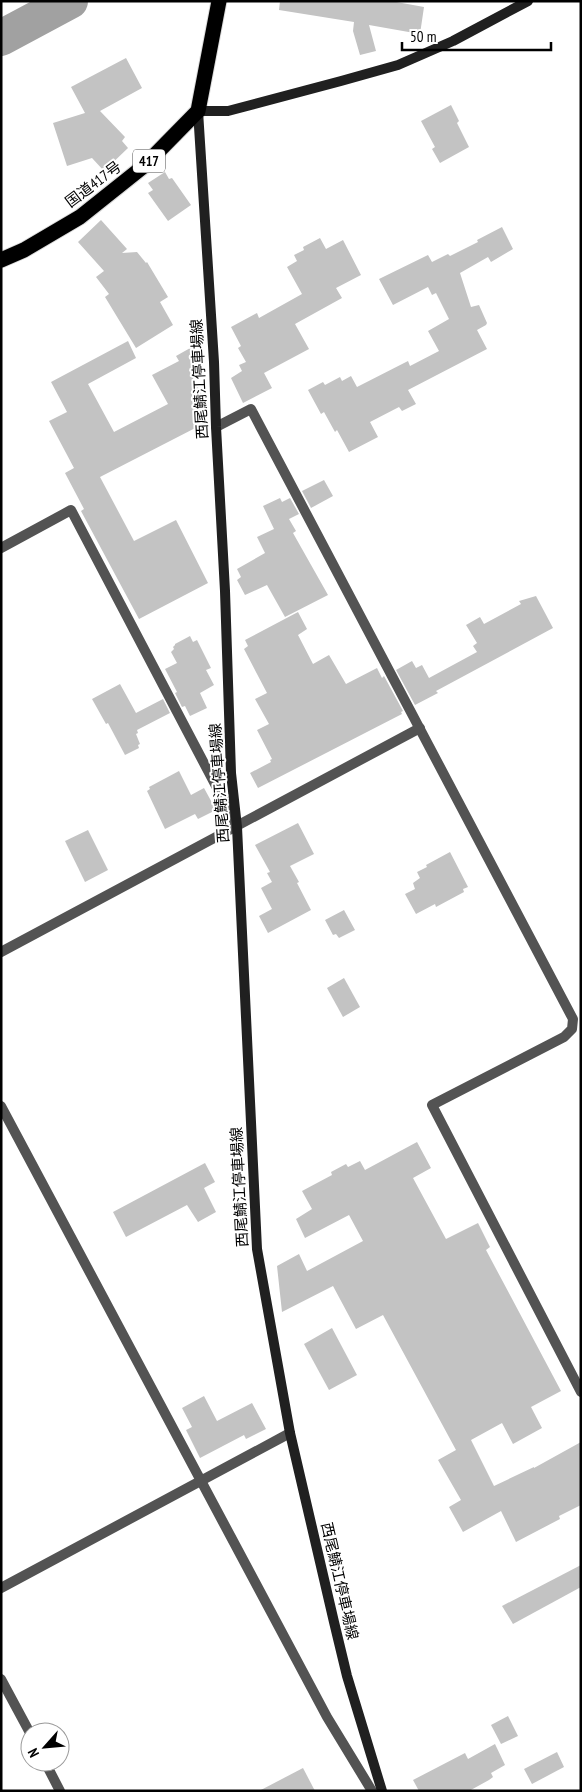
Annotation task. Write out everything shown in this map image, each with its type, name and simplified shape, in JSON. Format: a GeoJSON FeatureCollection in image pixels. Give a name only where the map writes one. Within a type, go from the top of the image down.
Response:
{"type":"FeatureCollection","features":[{"type":"Feature","properties":{"kind":"highway"},"geometry":{"type":"LineString","coordinates":[[198,111],[219,2]]}},
{"type":"Feature","properties":{"kind":"highway","name":"国道417号"},"geometry":{"type":"LineString","coordinates":[[1,260],[24,250],[80,217],[144,166],[198,111]]}},
{"type":"Feature","properties":{"kind":"main road"},"geometry":{"type":"LineString","coordinates":[[198,111],[228,111],[398,65],[453,41],[528,1]]}},
{"type":"Feature","properties":{"kind":"main road","name":"西尾鯖江停車場線"},"geometry":{"type":"LineString","coordinates":[[198,111],[214,362],[225,591],[231,773],[237,827],[257,1249],[290,1433],[347,1676],[382,1791]]}},
{"type":"Feature","properties":{"kind":"street"},"geometry":{"type":"LineString","coordinates":[[216,428],[251,409],[573,1019],[572,1029],[564,1037],[432,1105],[581,1392]]}},
{"type":"Feature","properties":{"kind":"street"},"geometry":{"type":"LineString","coordinates":[[1,548],[71,510],[237,827]]}},
{"type":"Feature","properties":{"kind":"street"},"geometry":{"type":"LineString","coordinates":[[1,952],[420,728]]}},
{"type":"Feature","properties":{"kind":"street"},"geometry":{"type":"LineString","coordinates":[[1,1106],[327,1717],[372,1791]]}},
{"type":"Feature","properties":{"kind":"street"},"geometry":{"type":"LineString","coordinates":[[1,1588],[290,1433]]}},
{"type":"Feature","properties":{"kind":"street"},"geometry":{"type":"LineString","coordinates":[[1,1678],[24,1722]]}},
{"type":"Feature","properties":{"kind":"street"},"geometry":{"type":"LineString","coordinates":[[50,1772],[60,1791]]}},
{"type":"Feature","properties":{"kind":"building"},"geometry":{"type":"Polygon","coordinates":[[[280,1],[391,1],[424,7],[420,34],[369,25],[376,51],[360,55],[353,31],[354,22],[279,10],[280,1]]]}},
{"type":"Feature","properties":{"kind":"building"},"geometry":{"type":"Polygon","coordinates":[[[126,58],[142,88],[100,111],[125,137],[122,141],[128,148],[104,171],[92,158],[67,166],[53,123],[85,113],[71,87],[126,58]]]}},
{"type":"Feature","properties":{"kind":"building"},"geometry":{"type":"Polygon","coordinates":[[[451,105],[459,121],[457,123],[469,147],[440,163],[432,149],[435,147],[421,121],[451,105]]]}},
{"type":"Feature","properties":{"kind":"building"},"geometry":{"type":"Polygon","coordinates":[[[165,172],[169,179],[172,178],[191,205],[168,221],[148,193],[153,190],[148,183],[165,172]]]}},
{"type":"Feature","properties":{"kind":"building"},"geometry":{"type":"Polygon","coordinates":[[[101,220],[127,249],[122,253],[137,252],[147,262],[168,297],[160,302],[173,325],[136,348],[105,297],[109,294],[96,277],[104,271],[78,242],[101,220]]]}},
{"type":"Feature","properties":{"kind":"building"},"geometry":{"type":"Polygon","coordinates":[[[502,227],[513,249],[491,262],[488,257],[460,273],[471,307],[479,305],[487,323],[477,330],[487,349],[408,390],[416,404],[402,411],[399,407],[370,422],[378,437],[349,452],[324,412],[321,414],[308,390],[323,382],[325,385],[340,377],[342,381],[351,376],[357,387],[408,361],[410,366],[439,351],[428,331],[449,319],[436,293],[432,295],[428,287],[393,305],[379,279],[428,255],[432,262],[448,254],[450,256],[502,227]]]}},
{"type":"Feature","properties":{"kind":"building"},"geometry":{"type":"Polygon","coordinates":[[[320,238],[326,249],[343,240],[361,275],[336,288],[342,298],[295,324],[309,349],[264,373],[272,388],[243,403],[231,378],[242,371],[239,365],[246,362],[238,348],[241,346],[231,327],[257,313],[259,318],[302,294],[287,267],[297,261],[294,255],[304,250],[303,247],[320,238]]]}},
{"type":"Feature","properties":{"kind":"building"},"geometry":{"type":"Polygon","coordinates":[[[128,341],[136,358],[88,384],[114,432],[168,404],[152,375],[179,361],[176,356],[192,347],[200,363],[189,370],[202,395],[198,398],[204,408],[199,411],[205,423],[100,477],[134,541],[176,520],[208,583],[139,619],[81,511],[84,509],[65,473],[74,468],[49,421],[67,412],[51,382],[128,341]]]}},
{"type":"Feature","properties":{"kind":"building"},"geometry":{"type":"Polygon","coordinates":[[[324,480],[333,496],[311,508],[302,491],[324,480]]]}},
{"type":"Feature","properties":{"kind":"building"},"geometry":{"type":"Polygon","coordinates":[[[280,498],[282,502],[290,498],[299,514],[289,519],[296,531],[293,533],[328,595],[285,617],[267,585],[245,595],[237,580],[241,577],[237,569],[265,553],[257,537],[274,529],[263,506],[280,498]]]}},
{"type":"Feature","properties":{"kind":"building"},"geometry":{"type":"Polygon","coordinates":[[[536,596],[553,628],[436,691],[438,693],[415,705],[396,670],[412,661],[416,668],[422,665],[429,678],[477,652],[473,646],[477,643],[466,625],[480,617],[484,624],[521,604],[519,601],[536,596]]]}},
{"type":"Feature","properties":{"kind":"building"},"geometry":{"type":"Polygon","coordinates":[[[298,612],[307,629],[298,635],[313,664],[329,655],[346,684],[377,668],[382,678],[384,676],[403,711],[401,712],[402,714],[258,788],[250,773],[271,762],[270,760],[272,759],[257,730],[269,724],[255,699],[267,693],[244,649],[248,646],[245,640],[298,612]]]}},
{"type":"Feature","properties":{"kind":"building"},"geometry":{"type":"Polygon","coordinates":[[[190,636],[193,642],[197,640],[211,668],[206,670],[214,685],[200,693],[207,708],[190,716],[185,706],[182,707],[175,693],[177,692],[165,669],[177,663],[171,652],[175,644],[190,636]]]}},
{"type":"Feature","properties":{"kind":"building"},"geometry":{"type":"Polygon","coordinates":[[[120,684],[136,713],[163,699],[170,713],[137,730],[139,748],[125,755],[108,723],[106,724],[92,699],[120,684]]]}},
{"type":"Feature","properties":{"kind":"building"},"geometry":{"type":"Polygon","coordinates":[[[179,771],[191,795],[204,788],[216,810],[198,819],[195,814],[165,829],[147,791],[150,789],[149,787],[179,771]]]}},
{"type":"Feature","properties":{"kind":"building"},"geometry":{"type":"Polygon","coordinates":[[[298,823],[314,854],[290,866],[311,910],[268,933],[259,916],[272,909],[261,888],[272,882],[267,873],[270,872],[255,845],[298,823]]]}},
{"type":"Feature","properties":{"kind":"building"},"geometry":{"type":"Polygon","coordinates":[[[88,830],[108,870],[85,882],[65,841],[88,830]]]}},
{"type":"Feature","properties":{"kind":"building"},"geometry":{"type":"Polygon","coordinates":[[[450,852],[468,887],[463,889],[464,892],[436,907],[435,904],[416,914],[405,894],[415,889],[413,883],[420,878],[417,872],[450,852]]]}},
{"type":"Feature","properties":{"kind":"building"},"geometry":{"type":"Polygon","coordinates":[[[344,910],[355,930],[339,938],[336,934],[333,935],[325,920],[344,910]]]}},
{"type":"Feature","properties":{"kind":"building"},"geometry":{"type":"Polygon","coordinates":[[[344,978],[360,1007],[343,1017],[327,988],[344,978]]]}},
{"type":"Feature","properties":{"kind":"building"},"geometry":{"type":"Polygon","coordinates":[[[417,1142],[431,1168],[413,1178],[446,1239],[478,1223],[490,1247],[486,1250],[561,1391],[531,1407],[542,1428],[513,1444],[502,1423],[471,1440],[494,1486],[534,1468],[581,1442],[581,1505],[559,1516],[560,1519],[516,1542],[501,1511],[463,1532],[449,1507],[461,1500],[438,1460],[456,1450],[383,1315],[356,1329],[333,1286],[282,1312],[277,1266],[299,1254],[307,1271],[363,1241],[349,1215],[305,1238],[296,1219],[312,1209],[302,1191],[332,1175],[331,1172],[346,1164],[348,1167],[360,1161],[365,1170],[417,1142]]]}},
{"type":"Feature","properties":{"kind":"building"},"geometry":{"type":"Polygon","coordinates":[[[205,1163],[215,1182],[204,1188],[216,1212],[198,1222],[187,1205],[126,1237],[113,1212],[205,1163]]]}},
{"type":"Feature","properties":{"kind":"building"},"geometry":{"type":"Polygon","coordinates":[[[332,1328],[357,1375],[329,1390],[304,1344],[332,1328]]]}},
{"type":"Feature","properties":{"kind":"building"},"geometry":{"type":"Polygon","coordinates":[[[204,1396],[217,1421],[252,1403],[266,1429],[246,1439],[244,1435],[200,1458],[186,1430],[192,1427],[182,1408],[204,1396]]]}},
{"type":"Feature","properties":{"kind":"building"},"geometry":{"type":"Polygon","coordinates":[[[581,1565],[581,1587],[513,1624],[502,1606],[581,1565]]]}},
{"type":"Feature","properties":{"kind":"building"},"geometry":{"type":"Polygon","coordinates":[[[508,1716],[518,1736],[501,1744],[491,1725],[508,1716]]]}},
{"type":"Feature","properties":{"kind":"building"},"geometry":{"type":"Polygon","coordinates":[[[495,1744],[505,1765],[491,1773],[493,1777],[489,1780],[469,1791],[419,1791],[413,1780],[465,1753],[468,1759],[495,1744]]]}},
{"type":"Feature","properties":{"kind":"building"},"geometry":{"type":"Polygon","coordinates":[[[557,1752],[564,1767],[532,1784],[524,1769],[557,1752]]]}},
{"type":"Feature","properties":{"kind":"building"},"geometry":{"type":"Polygon","coordinates":[[[303,1768],[315,1791],[259,1791],[303,1768]]]}},
{"type":"Feature","properties":{"kind":"waterway"},"geometry":{"type":"LineString","coordinates":[[1,38],[70,1]]}}]}
